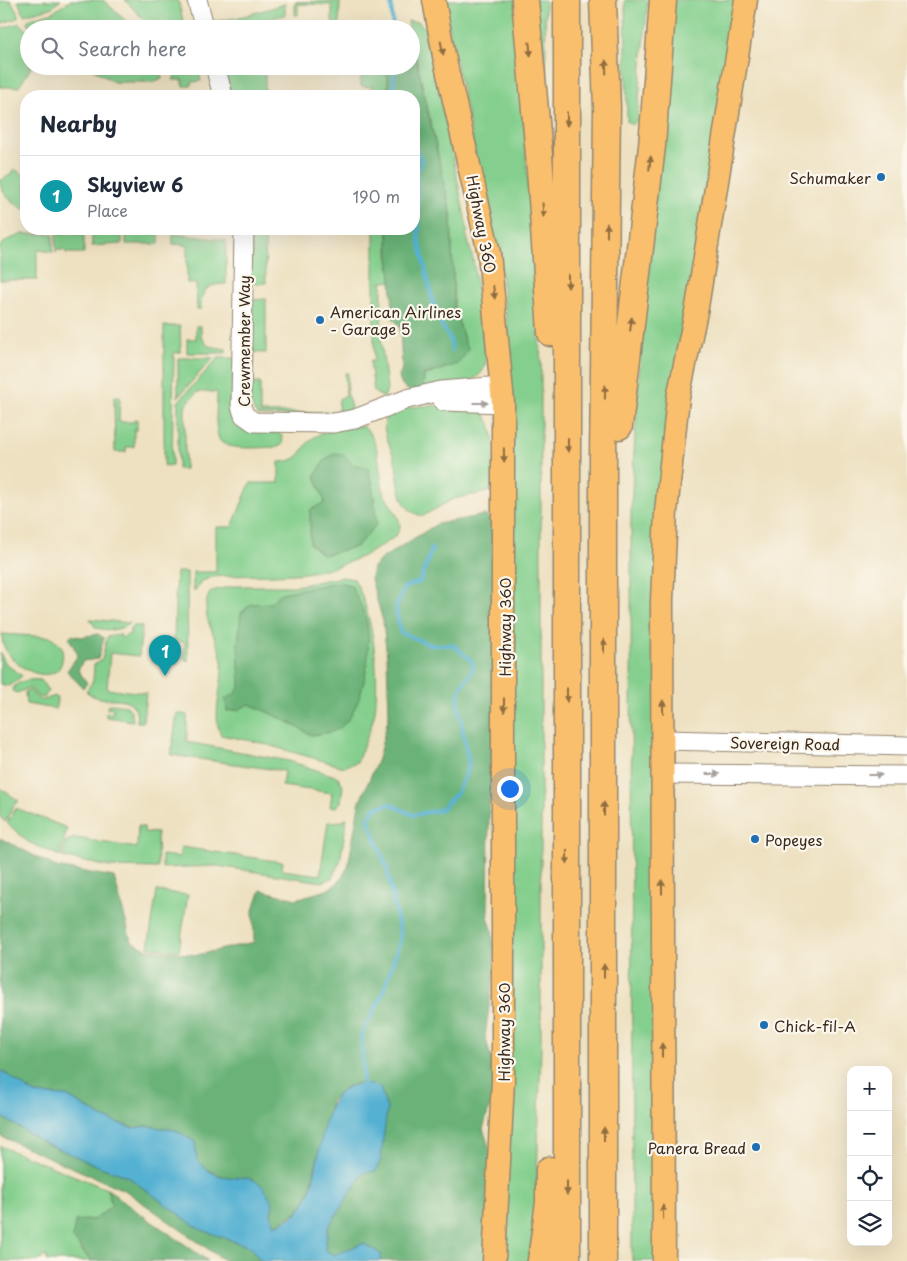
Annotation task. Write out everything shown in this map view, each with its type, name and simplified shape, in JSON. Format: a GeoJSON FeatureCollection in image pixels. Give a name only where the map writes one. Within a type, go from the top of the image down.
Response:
{"type":"FeatureCollection","features":[{"type":"Feature","properties":{"kind":"highway"},"geometry":{"type":"LineString","coordinates":[[525,0],[540,163],[553,360],[568,396]]}},
{"type":"Feature","properties":{"kind":"highway"},"geometry":{"type":"LineString","coordinates":[[567,0],[567,1261]]}},
{"type":"Feature","properties":{"kind":"highway"},"geometry":{"type":"LineString","coordinates":[[603,0],[607,108],[603,459],[604,1261]]}},
{"type":"Feature","properties":{"kind":"highway"},"geometry":{"type":"LineString","coordinates":[[603,459],[619,425],[652,146],[664,0]]}},
{"type":"Feature","properties":{"kind":"highway"},"geometry":{"type":"LineString","coordinates":[[542,1261],[549,1202],[552,1056],[567,1034]]}},
{"type":"Feature","properties":{"kind":"highway"},"geometry":{"type":"LineString","coordinates":[[604,1183],[618,1200],[619,1261]]}},
{"type":"Feature","properties":{"kind":"main road","name":"Highway 360"},"geometry":{"type":"LineString","coordinates":[[434,0],[444,56],[489,253],[503,394],[503,1081],[494,1261]]}},
{"type":"Feature","properties":{"kind":"main road"},"geometry":{"type":"LineString","coordinates":[[664,1261],[662,1074],[663,580],[666,512],[678,398],[697,307],[746,0]]}},
{"type":"Feature","properties":{"kind":"street"},"geometry":{"type":"LineString","coordinates":[[197,0],[203,20]]}},
{"type":"Feature","properties":{"kind":"street"},"geometry":{"type":"LineString","coordinates":[[217,75],[221,90]]}},
{"type":"Feature","properties":{"kind":"street","name":"Crewmember Way"},"geometry":{"type":"LineString","coordinates":[[244,235],[241,406],[248,420],[262,422],[344,422],[407,399],[440,391],[503,394]]}},
{"type":"Feature","properties":{"kind":"street","name":"Sovereign Road"},"geometry":{"type":"LineString","coordinates":[[664,740],[907,746]]}},
{"type":"Feature","properties":{"kind":"street","name":"Sovereign Road"},"geometry":{"type":"LineString","coordinates":[[664,774],[907,776]]}},
{"type":"Feature","properties":{"kind":"green space"},"geometry":{"type":"Polygon","coordinates":[[[10,0],[18,13],[18,18],[0,24],[0,1],[10,0]]]}},
{"type":"Feature","properties":{"kind":"green space"},"geometry":{"type":"Polygon","coordinates":[[[61,0],[51,8],[24,15],[18,1],[61,0]]]}},
{"type":"Feature","properties":{"kind":"green space"},"geometry":{"type":"Polygon","coordinates":[[[71,0],[103,0],[125,20],[28,20],[53,12],[71,0]]]}},
{"type":"Feature","properties":{"kind":"green space"},"geometry":{"type":"Polygon","coordinates":[[[125,0],[178,0],[183,20],[144,20],[125,0]]]}},
{"type":"Feature","properties":{"kind":"green space"},"geometry":{"type":"Polygon","coordinates":[[[443,0],[515,0],[541,363],[541,1047],[536,1212],[528,1261],[503,1261],[513,432],[508,333],[501,275],[443,0]]]}},
{"type":"Feature","properties":{"kind":"green space"},"geometry":{"type":"Polygon","coordinates":[[[530,0],[545,0],[547,133],[530,0]]]}},
{"type":"Feature","properties":{"kind":"green space"},"geometry":{"type":"Polygon","coordinates":[[[625,0],[648,0],[637,121],[633,125],[627,122],[625,0]]]}},
{"type":"Feature","properties":{"kind":"green space"},"geometry":{"type":"Polygon","coordinates":[[[675,0],[737,0],[671,396],[655,1261],[632,1261],[631,513],[643,320],[675,0]]]}},
{"type":"Feature","properties":{"kind":"green space"},"geometry":{"type":"Polygon","coordinates":[[[340,1],[339,20],[332,20],[332,5],[298,4],[298,15],[295,15],[295,2],[340,1]]]}},
{"type":"Feature","properties":{"kind":"green space"},"geometry":{"type":"Polygon","coordinates":[[[285,4],[285,15],[264,20],[224,20],[285,4]]]}},
{"type":"Feature","properties":{"kind":"green space"},"geometry":{"type":"Polygon","coordinates":[[[20,23],[20,75],[26,75],[19,87],[0,87],[0,29],[20,23]]]}},
{"type":"Feature","properties":{"kind":"green space"},"geometry":{"type":"Polygon","coordinates":[[[420,23],[427,30],[468,232],[466,233],[473,259],[486,357],[484,367],[479,375],[472,380],[453,385],[423,388],[424,375],[433,373],[465,343],[454,307],[451,213],[420,75],[420,23]]]}},
{"type":"Feature","properties":{"kind":"green space"},"geometry":{"type":"Polygon","coordinates":[[[103,75],[162,75],[162,79],[156,82],[114,82],[103,75]]]}},
{"type":"Feature","properties":{"kind":"green space"},"geometry":{"type":"Polygon","coordinates":[[[176,75],[200,75],[201,81],[192,82],[191,86],[183,86],[183,80],[173,80],[176,75]]]}},
{"type":"Feature","properties":{"kind":"green space"},"geometry":{"type":"Polygon","coordinates":[[[225,75],[265,75],[265,90],[229,90],[225,75]]]}},
{"type":"Feature","properties":{"kind":"green space"},"geometry":{"type":"Polygon","coordinates":[[[361,75],[388,75],[388,90],[373,90],[373,87],[361,86],[361,75]]]}},
{"type":"Feature","properties":{"kind":"green space"},"geometry":{"type":"Polygon","coordinates":[[[388,75],[420,75],[451,213],[454,307],[465,343],[469,349],[458,364],[424,375],[423,388],[409,391],[401,384],[399,377],[402,368],[400,326],[393,319],[388,235],[420,235],[420,90],[388,90],[388,75]]]}},
{"type":"Feature","properties":{"kind":"green space"},"geometry":{"type":"Polygon","coordinates":[[[14,169],[20,172],[20,207],[5,195],[1,186],[0,181],[10,175],[14,169]]]}},
{"type":"Feature","properties":{"kind":"green space"},"geometry":{"type":"Polygon","coordinates":[[[20,235],[53,235],[53,252],[39,250],[37,253],[37,280],[0,280],[0,246],[7,240],[20,235]]]}},
{"type":"Feature","properties":{"kind":"green space"},"geometry":{"type":"Polygon","coordinates":[[[56,235],[84,235],[84,253],[66,253],[66,250],[57,250],[56,252],[56,235]]]}},
{"type":"Feature","properties":{"kind":"green space"},"geometry":{"type":"Polygon","coordinates":[[[92,235],[122,235],[122,244],[92,246],[92,235]]]}},
{"type":"Feature","properties":{"kind":"green space"},"geometry":{"type":"Polygon","coordinates":[[[126,235],[159,235],[159,244],[126,244],[126,235]]]}},
{"type":"Feature","properties":{"kind":"green space"},"geometry":{"type":"Polygon","coordinates":[[[173,235],[226,240],[226,284],[214,285],[206,289],[202,297],[201,309],[197,309],[196,284],[187,283],[187,245],[173,244],[173,235]]]}},
{"type":"Feature","properties":{"kind":"green space"},"geometry":{"type":"Polygon","coordinates":[[[251,235],[255,235],[255,237],[265,238],[266,283],[255,284],[251,281],[251,235]]]}},
{"type":"Feature","properties":{"kind":"green space"},"geometry":{"type":"Polygon","coordinates":[[[374,235],[388,235],[388,260],[393,281],[382,282],[381,339],[387,389],[384,398],[374,392],[370,361],[374,361],[374,235]]]}},
{"type":"Feature","properties":{"kind":"green space"},"geometry":{"type":"Polygon","coordinates":[[[266,299],[266,353],[250,352],[252,300],[266,299]]]}},
{"type":"Feature","properties":{"kind":"green space"},"geometry":{"type":"Polygon","coordinates":[[[164,326],[180,326],[181,352],[174,353],[172,465],[164,466],[164,326]]]}},
{"type":"Feature","properties":{"kind":"green space"},"geometry":{"type":"Polygon","coordinates":[[[196,326],[201,326],[201,337],[208,346],[226,349],[226,353],[187,353],[187,339],[196,339],[196,326]]]}},
{"type":"Feature","properties":{"kind":"green space"},"geometry":{"type":"Polygon","coordinates":[[[178,358],[213,358],[178,397],[178,358]]]}},
{"type":"Feature","properties":{"kind":"green space"},"geometry":{"type":"Polygon","coordinates":[[[218,358],[235,358],[230,404],[230,414],[234,422],[242,428],[257,432],[279,433],[282,436],[283,444],[278,447],[246,448],[228,446],[222,443],[219,439],[217,428],[217,392],[197,392],[185,406],[185,469],[178,469],[178,402],[218,358]]]}},
{"type":"Feature","properties":{"kind":"green space"},"geometry":{"type":"Polygon","coordinates":[[[345,373],[348,373],[347,392],[351,408],[342,415],[258,416],[251,405],[250,392],[252,383],[260,383],[260,413],[338,412],[339,399],[346,395],[345,373]]]}},
{"type":"Feature","properties":{"kind":"green space"},"geometry":{"type":"Polygon","coordinates":[[[114,397],[120,397],[119,422],[134,422],[134,419],[137,419],[137,430],[134,430],[134,447],[126,447],[126,452],[115,452],[114,397]]]}},
{"type":"Feature","properties":{"kind":"green space"},"geometry":{"type":"Polygon","coordinates":[[[465,406],[477,409],[486,416],[491,426],[494,450],[492,487],[488,492],[453,499],[423,516],[414,513],[404,501],[395,460],[386,438],[384,426],[387,415],[406,408],[465,406]]]}},
{"type":"Feature","properties":{"kind":"green space"},"geometry":{"type":"Polygon","coordinates":[[[356,426],[364,427],[374,440],[383,491],[400,523],[399,531],[394,537],[378,548],[336,567],[297,574],[212,577],[200,582],[196,590],[193,590],[193,572],[216,572],[216,527],[232,527],[250,483],[279,483],[279,462],[294,459],[311,440],[320,434],[356,426]]]}},
{"type":"Feature","properties":{"kind":"green space"},"geometry":{"type":"Polygon","coordinates":[[[334,453],[343,454],[353,464],[367,467],[372,482],[377,524],[356,547],[323,555],[310,544],[310,510],[325,502],[315,476],[325,460],[334,453]]]}},
{"type":"Feature","properties":{"kind":"green space"},"geometry":{"type":"Polygon","coordinates":[[[484,515],[491,519],[492,523],[494,709],[489,818],[488,917],[492,929],[495,964],[485,1036],[495,1073],[492,1099],[483,1129],[491,1153],[488,1261],[382,1261],[381,1254],[363,1243],[334,1255],[325,1250],[328,1228],[363,1173],[363,1082],[346,1087],[331,1101],[309,1194],[298,1212],[275,1225],[271,1215],[273,1203],[259,1183],[233,1179],[210,1171],[197,1160],[195,1142],[176,1130],[147,1126],[132,1128],[102,1117],[67,1096],[35,1094],[0,1070],[0,838],[56,867],[114,877],[131,941],[146,949],[197,955],[254,942],[253,910],[261,890],[296,899],[327,890],[339,882],[348,867],[359,804],[378,759],[389,715],[387,658],[383,621],[371,579],[373,567],[381,559],[437,524],[484,515]]]}},
{"type":"Feature","properties":{"kind":"green space"},"geometry":{"type":"Polygon","coordinates":[[[176,572],[187,572],[188,661],[184,659],[185,642],[174,641],[176,572]]]}},
{"type":"Feature","properties":{"kind":"green space"},"geometry":{"type":"Polygon","coordinates":[[[341,577],[354,579],[361,593],[370,625],[376,661],[374,717],[357,762],[344,767],[261,743],[221,735],[218,727],[217,709],[222,661],[207,617],[206,608],[211,591],[234,586],[296,586],[341,577]]]}},
{"type":"Feature","properties":{"kind":"green space"},"geometry":{"type":"Polygon","coordinates":[[[339,582],[351,585],[364,614],[368,636],[367,665],[364,680],[355,708],[348,719],[337,730],[311,735],[285,720],[249,704],[238,710],[227,711],[225,699],[235,694],[240,686],[238,644],[241,613],[251,604],[270,603],[281,593],[339,582]]]}},
{"type":"Feature","properties":{"kind":"green space"},"geometry":{"type":"Polygon","coordinates":[[[90,619],[130,623],[118,629],[105,630],[96,628],[90,619]]]}},
{"type":"Feature","properties":{"kind":"green space"},"geometry":{"type":"Polygon","coordinates":[[[133,626],[142,626],[139,656],[110,653],[107,689],[146,693],[143,722],[137,722],[136,711],[132,704],[118,699],[93,696],[86,691],[93,681],[94,665],[102,659],[107,637],[120,634],[121,638],[130,634],[130,629],[133,626]]]}},
{"type":"Feature","properties":{"kind":"green space"},"geometry":{"type":"Polygon","coordinates":[[[2,634],[52,637],[62,647],[62,663],[56,671],[46,675],[34,673],[22,667],[12,658],[4,647],[2,634]]]}},
{"type":"Feature","properties":{"kind":"green space"},"geometry":{"type":"Polygon","coordinates":[[[98,634],[104,638],[98,659],[83,661],[78,670],[87,683],[83,688],[67,671],[78,655],[69,638],[71,635],[81,637],[98,634]]]}},
{"type":"Feature","properties":{"kind":"green space"},"geometry":{"type":"Polygon","coordinates":[[[0,653],[6,664],[22,676],[9,686],[0,684],[0,653]]]}},
{"type":"Feature","properties":{"kind":"green space"},"geometry":{"type":"Polygon","coordinates":[[[41,680],[48,691],[44,698],[39,697],[29,688],[17,693],[12,691],[16,684],[20,682],[41,680]]]}},
{"type":"Feature","properties":{"kind":"green space"},"geometry":{"type":"Polygon","coordinates":[[[29,690],[41,701],[55,696],[57,698],[56,709],[26,704],[25,692],[29,690]]]}},
{"type":"Feature","properties":{"kind":"green space"},"geometry":{"type":"Polygon","coordinates":[[[108,705],[127,706],[131,711],[133,721],[106,717],[106,713],[113,713],[113,708],[107,709],[108,705]]]}},
{"type":"Feature","properties":{"kind":"green space"},"geometry":{"type":"Polygon","coordinates":[[[177,713],[187,715],[187,742],[289,761],[338,777],[343,785],[341,802],[336,807],[330,807],[332,793],[282,786],[284,771],[171,755],[177,713]]]}},
{"type":"Feature","properties":{"kind":"green space"},"geometry":{"type":"Polygon","coordinates":[[[0,788],[19,801],[14,805],[5,822],[0,817],[0,788]]]}},
{"type":"Feature","properties":{"kind":"green space"},"geometry":{"type":"Polygon","coordinates":[[[16,808],[67,828],[60,856],[28,842],[7,823],[16,808]]]}},
{"type":"Feature","properties":{"kind":"green space"},"geometry":{"type":"Polygon","coordinates":[[[347,818],[340,862],[332,878],[322,882],[217,866],[162,868],[162,855],[179,857],[181,847],[283,862],[282,870],[320,875],[328,822],[343,821],[347,818]]]}},
{"type":"Feature","properties":{"kind":"green space"},"geometry":{"type":"Polygon","coordinates":[[[138,826],[144,827],[144,832],[157,833],[158,868],[110,867],[62,857],[66,841],[76,838],[137,848],[138,826]]]}},
{"type":"Feature","properties":{"kind":"green space"},"geometry":{"type":"Polygon","coordinates":[[[157,891],[188,895],[179,951],[148,947],[157,891]]]}},
{"type":"Feature","properties":{"kind":"green space"},"geometry":{"type":"Polygon","coordinates":[[[0,1116],[45,1143],[100,1167],[127,1176],[231,1240],[250,1247],[261,1261],[225,1261],[126,1191],[0,1136],[0,1116]]]}},
{"type":"Feature","properties":{"kind":"green space"},"geometry":{"type":"Polygon","coordinates":[[[0,1146],[107,1189],[112,1205],[96,1219],[79,1248],[91,1261],[47,1261],[46,1255],[39,1261],[0,1261],[0,1146]]]}},
{"type":"Feature","properties":{"kind":"green space"},"geometry":{"type":"Polygon","coordinates":[[[107,1189],[208,1261],[91,1261],[72,1237],[76,1221],[96,1219],[112,1205],[107,1189]]]}},
{"type":"Feature","properties":{"kind":"water"},"geometry":{"type":"Polygon","coordinates":[[[0,1070],[35,1094],[67,1096],[102,1117],[132,1128],[147,1126],[176,1130],[195,1142],[197,1160],[214,1174],[252,1179],[259,1183],[273,1203],[271,1215],[275,1225],[296,1214],[308,1196],[330,1107],[341,1092],[357,1084],[380,1087],[387,1109],[381,1159],[376,1171],[363,1173],[328,1228],[325,1250],[334,1255],[363,1243],[381,1254],[382,1261],[261,1261],[250,1247],[199,1229],[127,1176],[100,1167],[45,1143],[0,1116],[0,1070]]]}},
{"type":"Feature","properties":{"kind":"waterway"},"geometry":{"type":"LineString","coordinates":[[391,0],[392,20]]}},
{"type":"Feature","properties":{"kind":"waterway"},"geometry":{"type":"LineString","coordinates":[[394,75],[394,90]]}},
{"type":"Feature","properties":{"kind":"waterway"},"geometry":{"type":"LineString","coordinates":[[420,158],[422,162],[420,166]]}},
{"type":"Feature","properties":{"kind":"waterway"},"geometry":{"type":"LineString","coordinates":[[419,235],[436,316],[450,339],[452,350]]}},
{"type":"Feature","properties":{"kind":"waterway"},"geometry":{"type":"LineString","coordinates":[[363,1086],[362,1033],[382,996],[401,938],[387,868],[368,819],[375,808],[390,804],[413,815],[440,810],[457,793],[469,766],[458,702],[460,689],[473,669],[472,661],[453,645],[431,645],[400,632],[396,608],[405,587],[420,582],[432,549]]}},
{"type":"Feature","properties":{"kind":"place","name":"Schumaker"},"geometry":{"type":"Point","coordinates":[881,177]}},
{"type":"Feature","properties":{"kind":"place","name":"American Airlines - Garage 5"},"geometry":{"type":"Point","coordinates":[320,320]}},
{"type":"Feature","properties":{"kind":"place","name":"Skyview 6"},"geometry":{"type":"Point","coordinates":[165,676]}},
{"type":"Feature","properties":{"kind":"place","name":"Popeyes"},"geometry":{"type":"Point","coordinates":[755,839]}},
{"type":"Feature","properties":{"kind":"place","name":"Chick-fil-A"},"geometry":{"type":"Point","coordinates":[764,1025]}},
{"type":"Feature","properties":{"kind":"place","name":"Panera Bread"},"geometry":{"type":"Point","coordinates":[756,1147]}}]}
